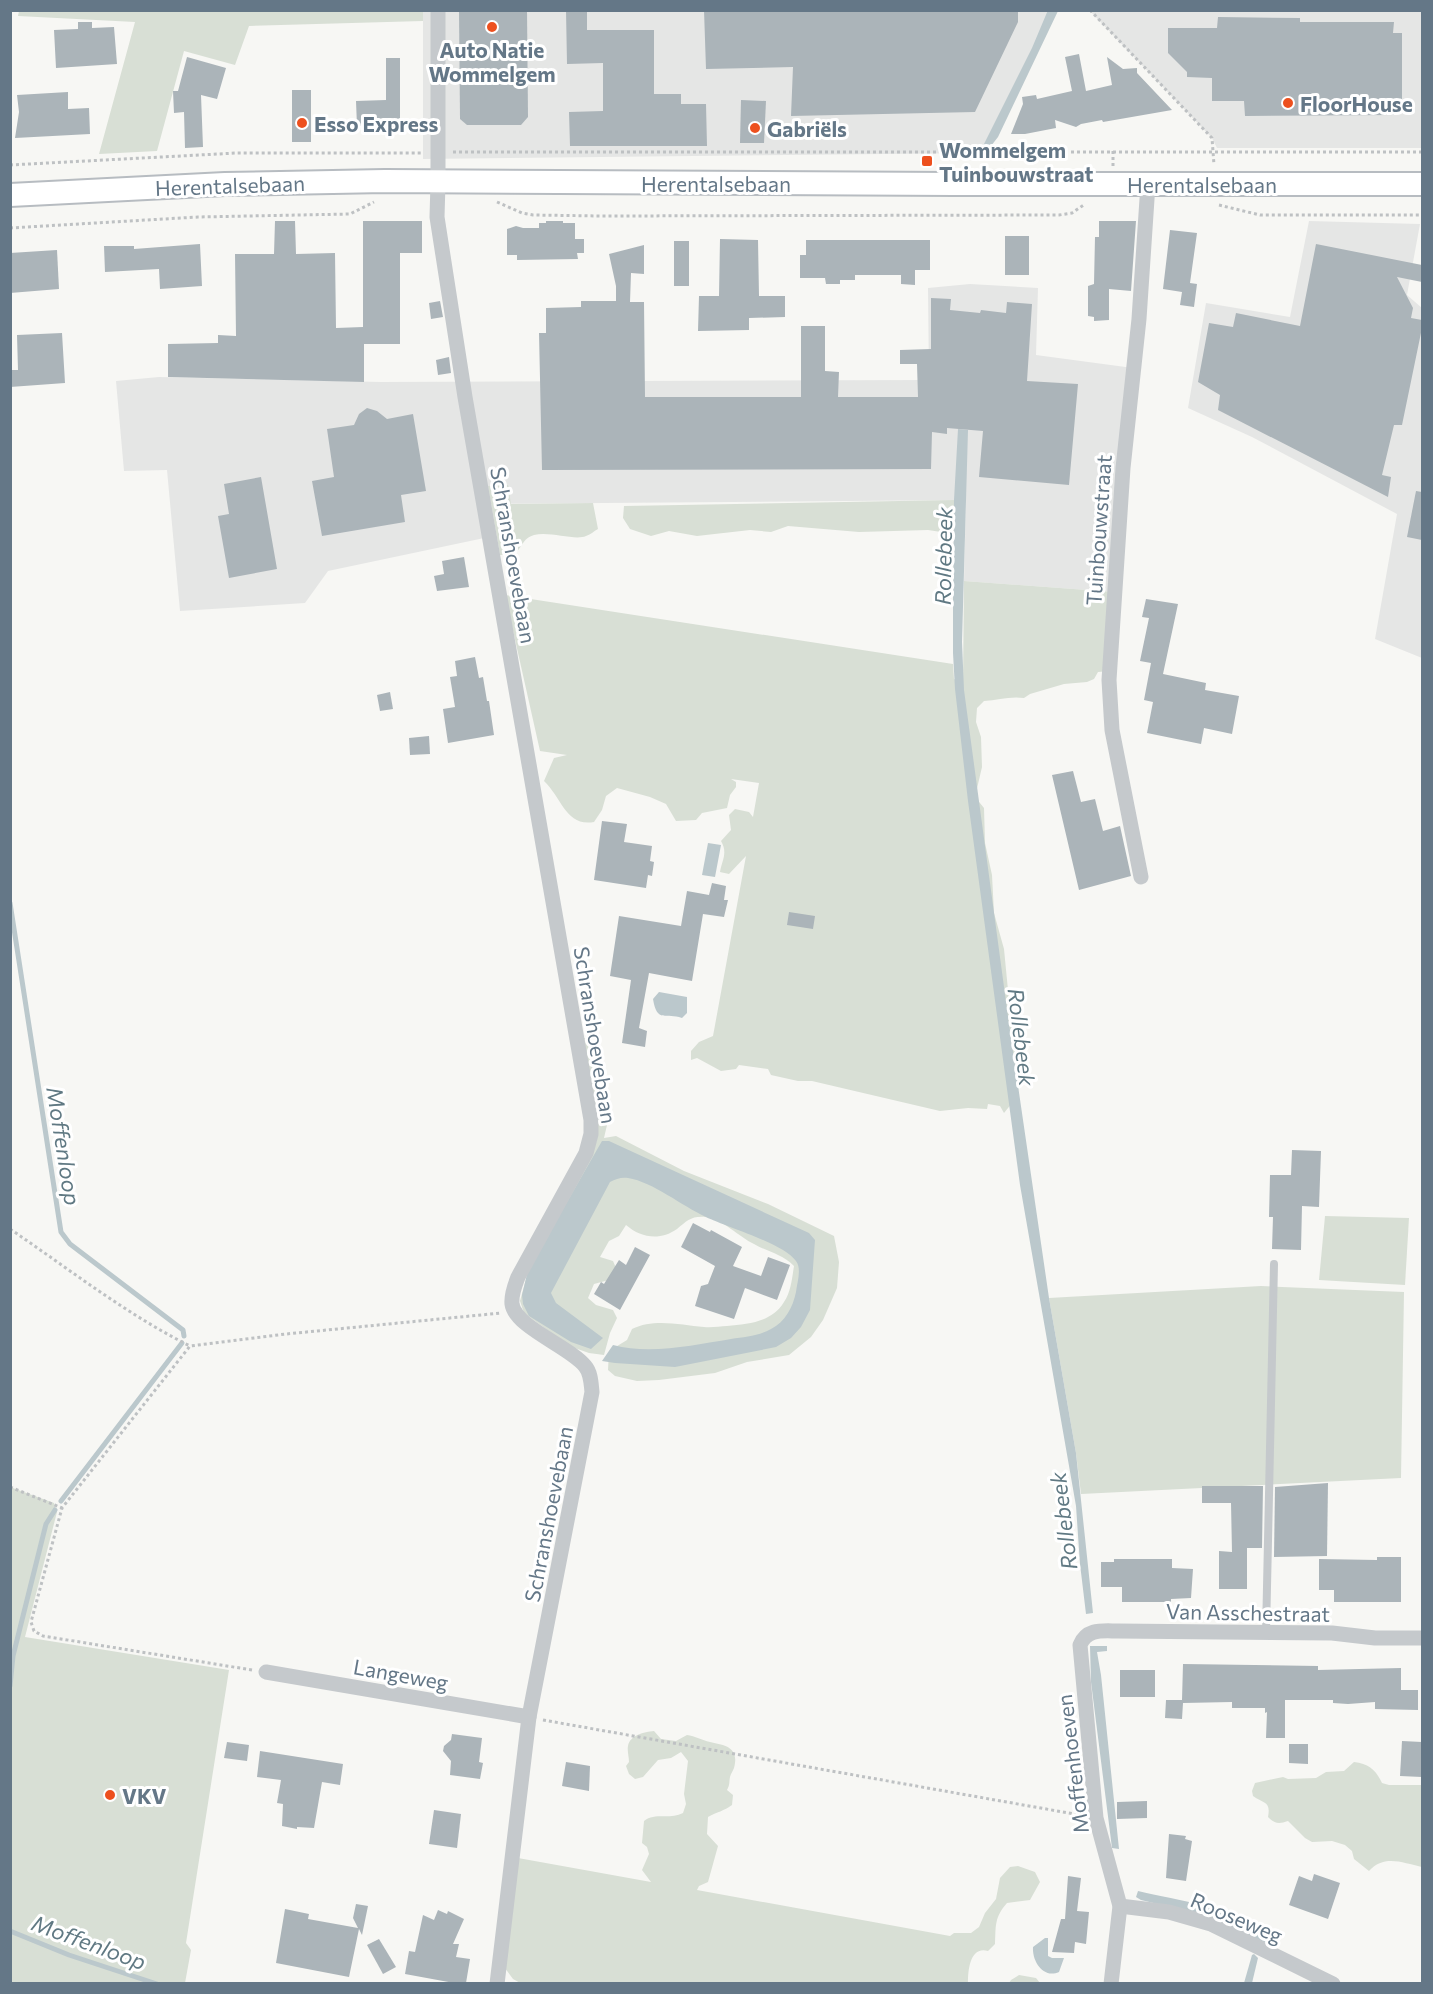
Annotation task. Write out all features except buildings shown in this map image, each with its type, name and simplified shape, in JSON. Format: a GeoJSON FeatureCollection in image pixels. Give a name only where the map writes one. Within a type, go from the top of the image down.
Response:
{"type":"FeatureCollection","features":[{"type":"Feature","properties":{"kind":"main road","name":"Herentalsebaan"},"geometry":{"type":"LineString","coordinates":[[10,195],[225,183],[1148,184],[1214,193],[1422,184]]}},
{"type":"Feature","properties":{"kind":"street","name":"Schranshoevebaan"},"geometry":{"type":"LineString","coordinates":[[438,10],[437,218],[465,397],[591,1120],[591,1134],[586,1153],[514,1288],[512,1305],[514,1311],[535,1330],[585,1366],[591,1378],[592,1392],[529,1717],[497,1983]]}},
{"type":"Feature","properties":{"kind":"street","name":"Tuinbouwstraat"},"geometry":{"type":"LineString","coordinates":[[1141,878],[1112,730],[1109,680],[1123,468],[1139,319],[1148,184]]}},
{"type":"Feature","properties":{"kind":"street","name":"Van Asschestraat"},"geometry":{"type":"LineString","coordinates":[[1080,1645],[1082,1638],[1093,1631],[1332,1633],[1375,1638],[1422,1638]]}},
{"type":"Feature","properties":{"kind":"street","name":"Moffenhoeven"},"geometry":{"type":"LineString","coordinates":[[1080,1645],[1096,1818],[1120,1906],[1111,1983]]}},
{"type":"Feature","properties":{"kind":"street","name":"Langeweg"},"geometry":{"type":"LineString","coordinates":[[266,1672],[529,1717]]}},
{"type":"Feature","properties":{"kind":"street","name":"Rooseweg"},"geometry":{"type":"LineString","coordinates":[[1120,1906],[1169,1912],[1211,1924],[1333,1983]]}},
{"type":"Feature","properties":{"kind":"lane"},"geometry":{"type":"LineString","coordinates":[[1266,1633],[1274,1264]]}},
{"type":"Feature","properties":{"kind":"path"},"geometry":{"type":"LineString","coordinates":[[1090,10],[1212,138],[1214,193],[1260,215],[1422,215]]}},
{"type":"Feature","properties":{"kind":"path"},"geometry":{"type":"LineString","coordinates":[[10,165],[237,153],[1422,152]]}},
{"type":"Feature","properties":{"kind":"path"},"geometry":{"type":"LineString","coordinates":[[490,200],[533,215],[601,216],[1059,215],[1072,213],[1088,201]]}},
{"type":"Feature","properties":{"kind":"path"},"geometry":{"type":"LineString","coordinates":[[10,228],[198,217],[350,214],[378,201]]}},
{"type":"Feature","properties":{"kind":"path"},"geometry":{"type":"LineString","coordinates":[[10,1229],[106,1296],[190,1346],[514,1311]]}},
{"type":"Feature","properties":{"kind":"path"},"geometry":{"type":"LineString","coordinates":[[190,1346],[62,1508],[31,1622],[34,1631],[44,1636],[266,1672]]}},
{"type":"Feature","properties":{"kind":"path"},"geometry":{"type":"LineString","coordinates":[[10,1487],[62,1508]]}},
{"type":"Feature","properties":{"kind":"path"},"geometry":{"type":"LineString","coordinates":[[529,1717],[1096,1818]]}},
{"type":"Feature","properties":{"kind":"shaded area"},"geometry":{"type":"Polygon","coordinates":[[[423,10],[423,21],[249,26],[235,65],[184,51],[157,151],[99,154],[135,22],[18,16],[19,11],[423,10]]]}},
{"type":"Feature","properties":{"kind":"shaded area"},"geometry":{"type":"Polygon","coordinates":[[[1048,10],[1058,11],[998,137],[991,146],[983,146],[1032,48],[1048,10]]]}},
{"type":"Feature","properties":{"kind":"shaded area"},"geometry":{"type":"Polygon","coordinates":[[[423,11],[1054,11],[982,153],[423,159],[423,11]]]}},
{"type":"Feature","properties":{"kind":"shaded area"},"geometry":{"type":"Polygon","coordinates":[[[1090,11],[1422,11],[1422,148],[1217,148],[1212,138],[1090,11]]]}},
{"type":"Feature","properties":{"kind":"shaded area"},"geometry":{"type":"Polygon","coordinates":[[[1309,221],[1420,224],[1407,295],[1422,308],[1422,658],[1375,639],[1397,514],[1252,437],[1188,408],[1206,303],[1290,317],[1309,221]]]}},
{"type":"Feature","properties":{"kind":"shaded area"},"geometry":{"type":"Polygon","coordinates":[[[970,284],[1038,288],[1036,355],[1133,368],[1114,592],[964,581],[966,500],[484,504],[489,537],[328,571],[305,603],[180,611],[167,470],[124,471],[116,381],[159,377],[381,382],[929,380],[928,288],[970,284]]]}},
{"type":"Feature","properties":{"kind":"shaded area"},"geometry":{"type":"Polygon","coordinates":[[[958,429],[968,430],[962,642],[964,690],[1049,1298],[1076,1453],[1093,1613],[1086,1614],[1076,1506],[1020,1185],[955,689],[953,653],[954,500],[958,429]]]}},
{"type":"Feature","properties":{"kind":"shaded area"},"geometry":{"type":"Polygon","coordinates":[[[508,485],[511,504],[593,503],[598,529],[581,537],[534,535],[525,540],[514,553],[500,555],[488,486],[508,485]]]}},
{"type":"Feature","properties":{"kind":"shaded area"},"geometry":{"type":"Polygon","coordinates":[[[954,500],[954,534],[928,530],[859,532],[788,526],[771,532],[750,530],[697,536],[669,531],[651,536],[630,529],[623,518],[624,506],[954,500]]]}},
{"type":"Feature","properties":{"kind":"shaded area"},"geometry":{"type":"Polygon","coordinates":[[[964,581],[1114,592],[1110,671],[1098,672],[1094,679],[1087,682],[1064,684],[1024,698],[984,701],[977,708],[976,722],[981,737],[982,767],[975,797],[984,808],[985,843],[992,875],[994,913],[1004,949],[1011,1021],[1022,1075],[1016,1098],[1004,1113],[1000,1106],[988,1104],[987,1109],[968,1108],[940,1111],[812,1081],[798,1081],[771,1075],[768,1069],[739,1065],[736,1069],[721,1071],[697,1058],[691,1060],[691,1051],[699,1042],[713,1036],[746,856],[729,874],[720,872],[724,853],[721,841],[731,830],[729,815],[735,809],[749,812],[753,817],[759,783],[731,779],[736,782],[736,787],[730,795],[727,808],[702,813],[696,820],[676,821],[666,804],[617,788],[606,796],[602,810],[594,822],[577,820],[571,816],[544,781],[554,758],[567,755],[540,751],[505,595],[953,664],[954,679],[963,682],[964,581]]]}},
{"type":"Feature","properties":{"kind":"shaded area"},"geometry":{"type":"Polygon","coordinates":[[[708,843],[721,845],[715,877],[702,875],[708,843]]]}},
{"type":"Feature","properties":{"kind":"shaded area"},"geometry":{"type":"Polygon","coordinates":[[[659,992],[687,997],[687,1013],[682,1018],[663,1016],[657,1012],[653,999],[659,992]]]}},
{"type":"Feature","properties":{"kind":"shaded area"},"geometry":{"type":"Polygon","coordinates":[[[584,1038],[590,1039],[607,1125],[604,1138],[616,1136],[684,1171],[768,1204],[834,1236],[839,1262],[837,1288],[823,1320],[811,1337],[789,1355],[747,1362],[715,1373],[659,1380],[637,1381],[615,1376],[608,1370],[609,1351],[627,1340],[632,1329],[649,1324],[668,1323],[710,1327],[744,1324],[766,1318],[779,1309],[784,1302],[790,1289],[794,1266],[712,1218],[693,1218],[671,1233],[657,1236],[638,1233],[626,1225],[619,1236],[609,1241],[600,1257],[613,1261],[620,1277],[594,1284],[588,1298],[596,1305],[613,1310],[617,1318],[604,1355],[569,1346],[524,1313],[520,1301],[532,1258],[597,1140],[584,1038]]]}},
{"type":"Feature","properties":{"kind":"shaded area"},"geometry":{"type":"Polygon","coordinates":[[[602,1141],[609,1141],[809,1233],[815,1240],[810,1310],[801,1327],[791,1338],[776,1347],[675,1367],[602,1361],[613,1345],[642,1349],[672,1348],[757,1335],[776,1326],[788,1314],[795,1298],[799,1276],[796,1261],[779,1248],[706,1217],[647,1184],[625,1178],[610,1182],[551,1293],[556,1303],[603,1338],[591,1349],[571,1342],[529,1316],[523,1304],[522,1295],[528,1270],[602,1141]]]}},
{"type":"Feature","properties":{"kind":"shaded area"},"geometry":{"type":"Polygon","coordinates":[[[1325,1216],[1409,1218],[1405,1285],[1319,1280],[1325,1216]]]}},
{"type":"Feature","properties":{"kind":"shaded area"},"geometry":{"type":"Polygon","coordinates":[[[1261,1286],[1404,1292],[1401,1478],[1081,1494],[1049,1298],[1261,1286]]]}},
{"type":"Feature","properties":{"kind":"shaded area","name":"VKV"},"geometry":{"type":"Polygon","coordinates":[[[10,1487],[54,1503],[57,1512],[25,1637],[229,1670],[186,1943],[191,1950],[185,1983],[11,1983],[10,1487]]]}},
{"type":"Feature","properties":{"kind":"shaded area"},"geometry":{"type":"Polygon","coordinates":[[[1090,1646],[1107,1646],[1107,1651],[1097,1652],[1119,1849],[1112,1848],[1091,1682],[1090,1646]]]}},
{"type":"Feature","properties":{"kind":"shaded area"},"geometry":{"type":"Polygon","coordinates":[[[654,1731],[661,1739],[676,1741],[687,1735],[720,1744],[729,1748],[735,1755],[734,1768],[727,1790],[733,1795],[732,1805],[708,1817],[707,1834],[718,1846],[708,1882],[699,1886],[697,1890],[950,1936],[954,1933],[971,1933],[979,1927],[985,1913],[996,1899],[1000,1878],[1010,1867],[1018,1866],[1035,1872],[1040,1882],[1030,1900],[1007,1903],[1003,1908],[996,1922],[995,1944],[988,1951],[977,1952],[971,1960],[968,1983],[522,1984],[513,1979],[505,1968],[518,1858],[651,1882],[642,1870],[649,1854],[647,1847],[642,1843],[644,1821],[648,1818],[683,1813],[686,1804],[684,1794],[688,1761],[681,1752],[671,1758],[658,1760],[643,1777],[635,1779],[629,1774],[626,1766],[629,1762],[629,1742],[638,1735],[654,1731]]]}},
{"type":"Feature","properties":{"kind":"shaded area"},"geometry":{"type":"Polygon","coordinates":[[[1354,1762],[1371,1768],[1382,1783],[1422,1785],[1422,1867],[1387,1861],[1369,1871],[1354,1859],[1352,1851],[1345,1845],[1332,1841],[1312,1842],[1288,1821],[1280,1823],[1273,1821],[1268,1817],[1267,1805],[1253,1796],[1255,1783],[1283,1777],[1288,1779],[1316,1778],[1326,1772],[1344,1771],[1354,1762]]]}},
{"type":"Feature","properties":{"kind":"shaded area"},"geometry":{"type":"Polygon","coordinates":[[[1138,1891],[1226,1912],[1259,1925],[1271,1934],[1266,1943],[1191,1912],[1141,1900],[1136,1897],[1138,1891]]]}},
{"type":"Feature","properties":{"kind":"shaded area"},"geometry":{"type":"Polygon","coordinates":[[[1048,1938],[1048,1956],[1064,1958],[1059,1972],[1053,1974],[1043,1971],[1034,1958],[1033,1947],[1048,1938]]]}},
{"type":"Feature","properties":{"kind":"shaded area"},"geometry":{"type":"Polygon","coordinates":[[[1252,1955],[1258,1958],[1252,1983],[1244,1983],[1252,1955]]]}},
{"type":"Feature","properties":{"kind":"shaded area"},"geometry":{"type":"Polygon","coordinates":[[[1019,1975],[1036,1978],[1040,1983],[1009,1983],[1019,1975]]]}},
{"type":"Feature","properties":{"kind":"waterway","name":"Moffenloop"},"geometry":{"type":"LineString","coordinates":[[10,903],[61,1232],[70,1244],[183,1330],[184,1336]]}},
{"type":"Feature","properties":{"kind":"waterway","name":"Moffenloop"},"geometry":{"type":"LineString","coordinates":[[61,1501],[182,1343]]}},
{"type":"Feature","properties":{"kind":"waterway","name":"Moffenloop"},"geometry":{"type":"LineString","coordinates":[[10,1686],[13,1656],[46,1524],[55,1510]]}},
{"type":"Feature","properties":{"kind":"waterway","name":"Moffenloop"},"geometry":{"type":"LineString","coordinates":[[10,1931],[69,1955],[157,1984]]}},
{"type":"Feature","properties":{"kind":"place","name":"Auto Natie Wommelgem"},"geometry":{"type":"Point","coordinates":[492,27]}},
{"type":"Feature","properties":{"kind":"place","name":"FloorHouse"},"geometry":{"type":"Point","coordinates":[1288,103]}},
{"type":"Feature","properties":{"kind":"place","name":"Esso Express"},"geometry":{"type":"Point","coordinates":[302,123]}},
{"type":"Feature","properties":{"kind":"place","name":"Gabriëls"},"geometry":{"type":"Point","coordinates":[755,128]}},
{"type":"Feature","properties":{"kind":"place","name":"Wommelgem Tuinbouwstraat"},"geometry":{"type":"Point","coordinates":[927,161]}},
{"type":"Feature","properties":{"kind":"place","name":"VKV"},"geometry":{"type":"Point","coordinates":[110,1795]}},
{"type":"Feature","properties":{"kind":"water label","name":"Rollebeek"},"geometry":{"type":"Point","coordinates":[943,556]}},
{"type":"Feature","properties":{"kind":"water label","name":"Rollebeek"},"geometry":{"type":"Point","coordinates":[1022,1037]}},
{"type":"Feature","properties":{"kind":"water label","name":"Rollebeek"},"geometry":{"type":"Point","coordinates":[1063,1521]}}]}
